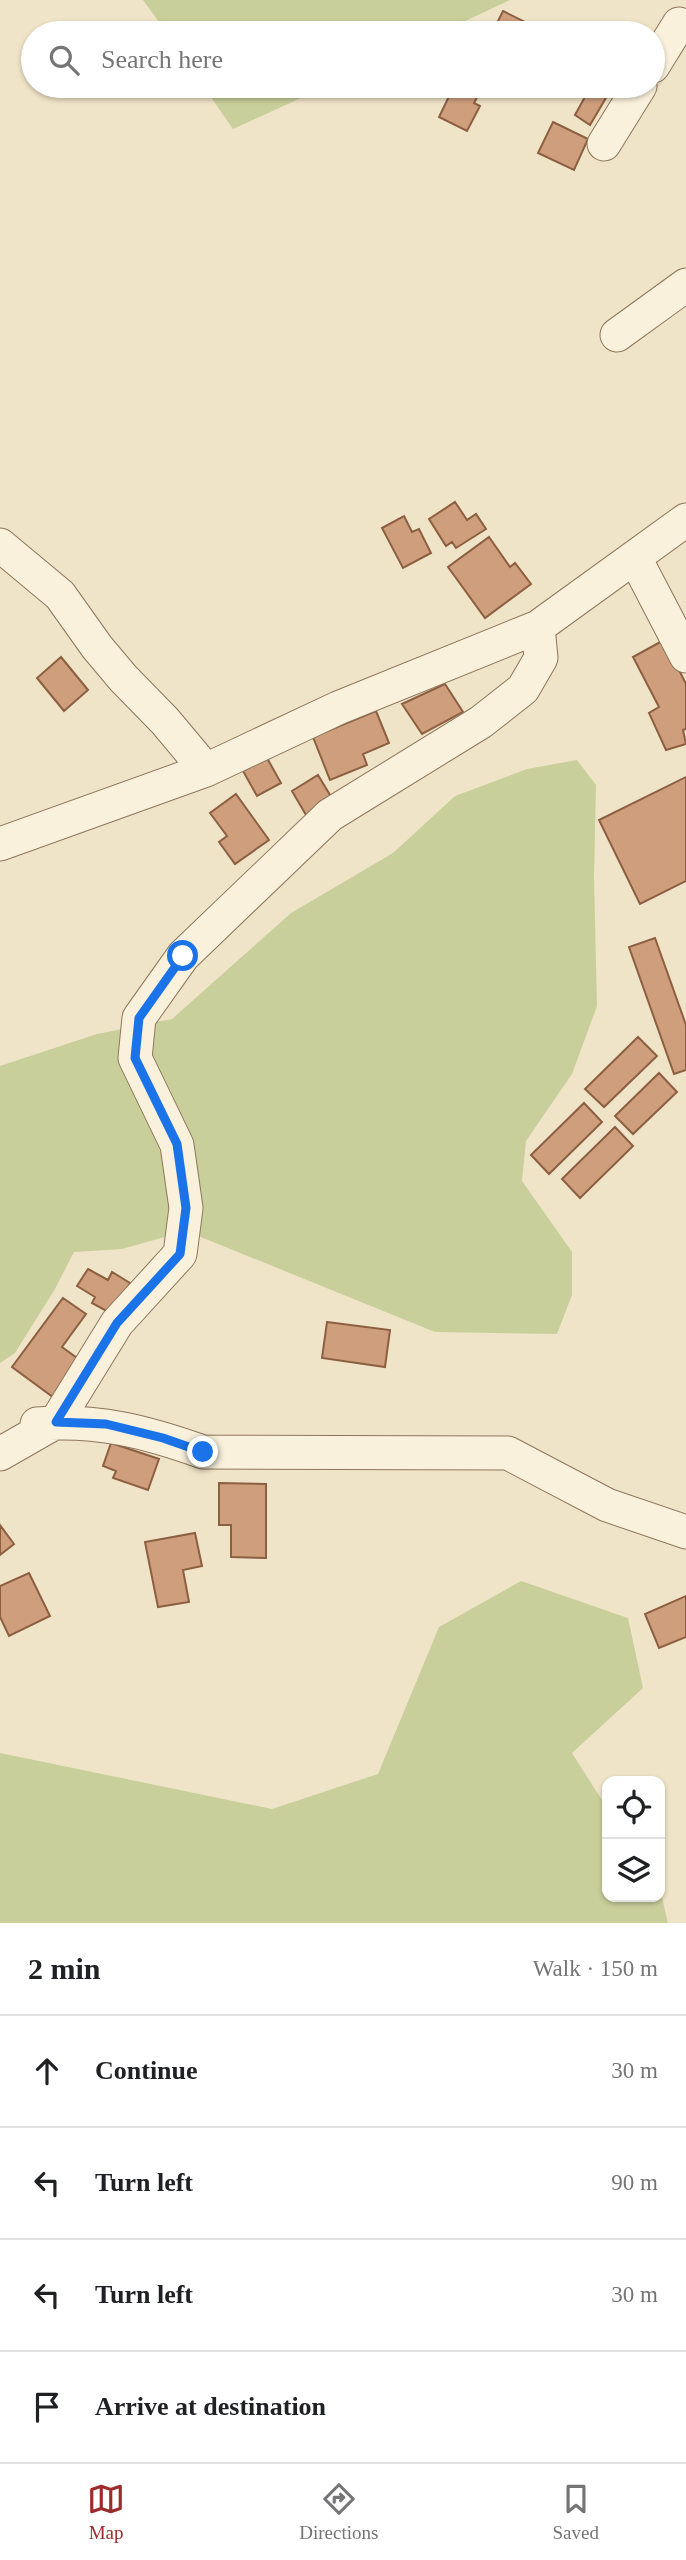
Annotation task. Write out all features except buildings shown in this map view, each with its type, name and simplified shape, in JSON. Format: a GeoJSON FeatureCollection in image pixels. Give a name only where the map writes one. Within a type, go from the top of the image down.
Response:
{"type":"FeatureCollection","features":[{"type":"Feature","properties":{"kind":"street"},"geometry":{"type":"LineString","coordinates":[[665,44],[679,18]]}},
{"type":"Feature","properties":{"kind":"street"},"geometry":{"type":"LineString","coordinates":[[604,144],[633,98]]}},
{"type":"Feature","properties":{"kind":"street"},"geometry":{"type":"LineString","coordinates":[[617,335],[686,285]]}},
{"type":"Feature","properties":{"kind":"street"},"geometry":{"type":"LineString","coordinates":[[0,844],[206,770],[338,708],[538,627],[686,520]]}},
{"type":"Feature","properties":{"kind":"street"},"geometry":{"type":"LineString","coordinates":[[0,545],[60,595],[97,647],[206,770]]}},
{"type":"Feature","properties":{"kind":"street"},"geometry":{"type":"LineString","coordinates":[[635,558],[686,656]]}},
{"type":"Feature","properties":{"kind":"street"},"geometry":{"type":"LineString","coordinates":[[0,1454],[56,1422],[117,1323],[180,1254],[186,1208],[177,1144],[135,1058],[139,1018],[183,956],[330,815],[481,723],[523,689],[541,658],[538,627]]}},
{"type":"Feature","properties":{"kind":"street"},"geometry":{"type":"LineString","coordinates":[[0,1427],[56,1422],[106,1424],[163,1438],[203,1452],[508,1453],[607,1505],[686,1532]]}},
{"type":"Feature","properties":{"kind":"green space"},"geometry":{"type":"Polygon","coordinates":[[[143,0],[510,0],[465,21],[158,21],[143,0]]]}},
{"type":"Feature","properties":{"kind":"green space"},"geometry":{"type":"Polygon","coordinates":[[[211,98],[301,98],[233,129],[211,98]]]}},
{"type":"Feature","properties":{"kind":"green space"},"geometry":{"type":"Polygon","coordinates":[[[577,760],[596,785],[594,878],[597,1006],[572,1074],[526,1141],[522,1181],[572,1252],[572,1295],[557,1334],[435,1332],[186,1231],[122,1249],[74,1252],[55,1289],[15,1353],[0,1363],[0,1066],[97,1034],[172,1019],[291,913],[393,853],[455,796],[527,769],[577,760]]]}},
{"type":"Feature","properties":{"kind":"green space"},"geometry":{"type":"Polygon","coordinates":[[[521,1581],[628,1618],[643,1688],[572,1753],[602,1800],[602,1902],[663,1902],[668,1923],[0,1923],[0,1753],[272,1809],[378,1774],[439,1627],[521,1581]]]}},
{"type":"Feature","properties":{"kind":"route"},"geometry":{"type":"LineString","coordinates":[[183,956],[139,1018],[135,1058],[177,1144],[186,1208],[180,1254],[117,1323],[56,1422],[106,1424],[163,1438],[203,1452]]}}]}
